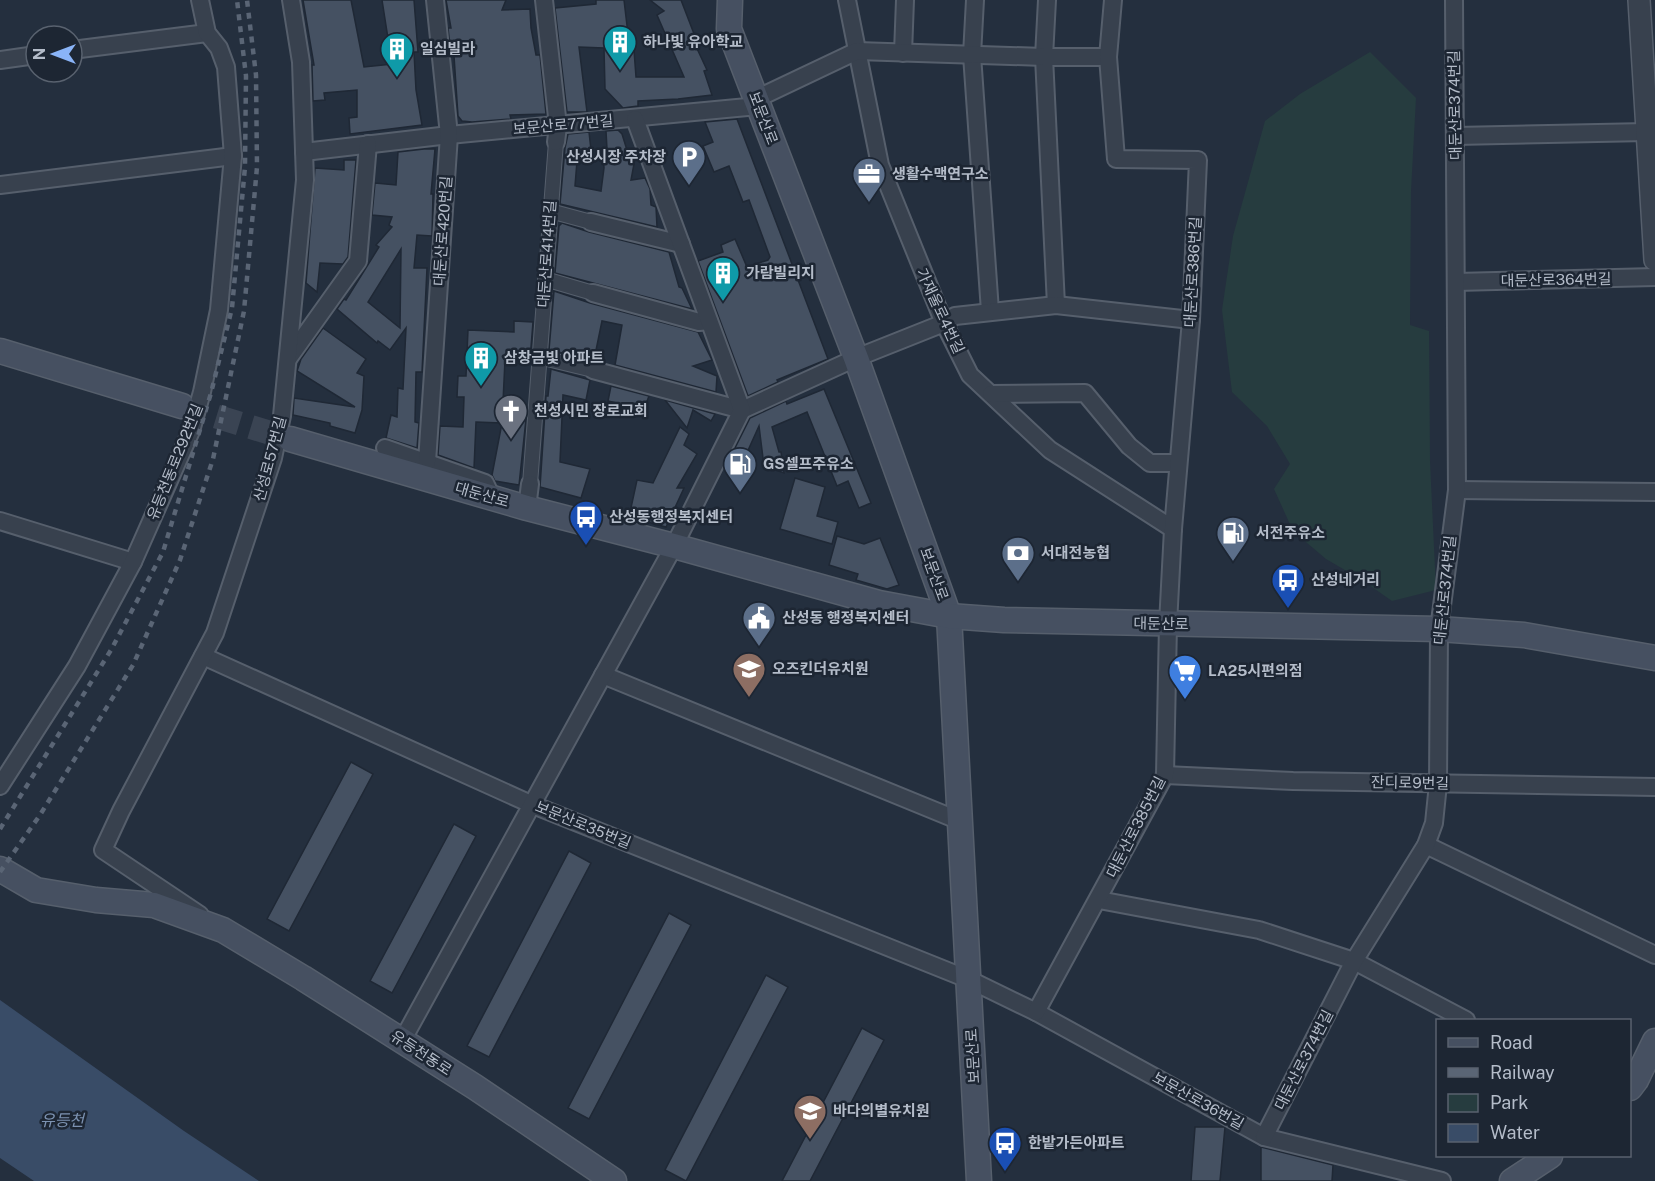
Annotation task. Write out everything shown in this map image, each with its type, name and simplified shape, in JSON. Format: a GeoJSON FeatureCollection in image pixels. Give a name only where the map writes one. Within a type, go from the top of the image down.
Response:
{"type":"FeatureCollection","features":[{"type":"Feature","properties":{"kind":"main road","name":"보문산로"},"geometry":{"type":"LineString","coordinates":[[730,0],[729,29],[856,358],[949,616],[979,1181]]}},
{"type":"Feature","properties":{"kind":"main road"},"geometry":{"type":"LineString","coordinates":[[0,351],[182,406]]}},
{"type":"Feature","properties":{"kind":"main road","name":"대둔산로"},"geometry":{"type":"LineString","coordinates":[[290,439],[527,508],[879,603],[949,616],[1004,620],[1439,629],[1524,635],[1655,658]]}},
{"type":"Feature","properties":{"kind":"main road","name":"유등천동로"},"geometry":{"type":"LineString","coordinates":[[0,869],[36,890],[96,900],[154,904],[223,930],[402,1041],[614,1181]]}},
{"type":"Feature","properties":{"kind":"main road"},"geometry":{"type":"LineString","coordinates":[[1631,1086],[1655,1041]]}},
{"type":"Feature","properties":{"kind":"main road"},"geometry":{"type":"LineString","coordinates":[[1512,1181],[1547,1157]]}},
{"type":"Feature","properties":{"kind":"street","name":"유등천동로292번길"},"geometry":{"type":"LineString","coordinates":[[0,786],[77,666],[134,562],[191,431],[202,392],[219,310],[233,156],[226,67],[219,48],[207,33],[200,0]]}},
{"type":"Feature","properties":{"kind":"street","name":"산성로57번길"},"geometry":{"type":"LineString","coordinates":[[102,850],[215,633],[273,458],[282,416],[305,180],[301,62],[291,0]]}},
{"type":"Feature","properties":{"kind":"street","name":"대둔산로420번길"},"geometry":{"type":"LineString","coordinates":[[426,462],[449,135],[435,0]]}},
{"type":"Feature","properties":{"kind":"street","name":"대둔산로414번길"},"geometry":{"type":"LineString","coordinates":[[527,508],[557,134],[544,0]]}},
{"type":"Feature","properties":{"kind":"street"},"geometry":{"type":"LineString","coordinates":[[717,0],[729,29]]}},
{"type":"Feature","properties":{"kind":"street","name":"가재울로4번길"},"geometry":{"type":"LineString","coordinates":[[848,0],[880,165],[944,323],[970,375],[1050,450],[1173,529]]}},
{"type":"Feature","properties":{"kind":"street"},"geometry":{"type":"LineString","coordinates":[[903,53],[905,0]]}},
{"type":"Feature","properties":{"kind":"street"},"geometry":{"type":"LineString","coordinates":[[975,0],[972,55],[990,311]]}},
{"type":"Feature","properties":{"kind":"street"},"geometry":{"type":"LineString","coordinates":[[1047,0],[1044,57],[1056,305]]}},
{"type":"Feature","properties":{"kind":"street","name":"대둔산로386번길"},"geometry":{"type":"LineString","coordinates":[[1113,0],[1108,57],[1116,159],[1198,160],[1191,320],[1173,529],[1168,624]]}},
{"type":"Feature","properties":{"kind":"street","name":"대둔산로374번길"},"geometry":{"type":"LineString","coordinates":[[1264,1137],[1354,961],[1426,845],[1434,824],[1438,783],[1439,629],[1457,490],[1454,0]]}},
{"type":"Feature","properties":{"kind":"street"},"geometry":{"type":"LineString","coordinates":[[1639,0],[1655,260]]}},
{"type":"Feature","properties":{"kind":"street"},"geometry":{"type":"LineString","coordinates":[[84,48],[207,33]]}},
{"type":"Feature","properties":{"kind":"street"},"geometry":{"type":"LineString","coordinates":[[857,51],[1108,57]]}},
{"type":"Feature","properties":{"kind":"street","name":"보문산로77번길"},"geometry":{"type":"LineString","coordinates":[[304,152],[449,135],[557,134],[635,119],[757,103],[857,51]]}},
{"type":"Feature","properties":{"kind":"street"},"geometry":{"type":"LineString","coordinates":[[0,60],[24,57]]}},
{"type":"Feature","properties":{"kind":"street"},"geometry":{"type":"LineString","coordinates":[[635,119],[742,410]]}},
{"type":"Feature","properties":{"kind":"street"},"geometry":{"type":"LineString","coordinates":[[1456,136],[1647,132]]}},
{"type":"Feature","properties":{"kind":"street"},"geometry":{"type":"LineString","coordinates":[[288,360],[358,261],[368,144]]}},
{"type":"Feature","properties":{"kind":"street"},"geometry":{"type":"LineString","coordinates":[[0,185],[233,156]]}},
{"type":"Feature","properties":{"kind":"street"},"geometry":{"type":"LineString","coordinates":[[550,211],[681,244]]}},
{"type":"Feature","properties":{"kind":"street","name":"대둔산로364번길"},"geometry":{"type":"LineString","coordinates":[[1456,282],[1655,277]]}},
{"type":"Feature","properties":{"kind":"street"},"geometry":{"type":"LineString","coordinates":[[545,279],[699,322],[709,321]]}},
{"type":"Feature","properties":{"kind":"street"},"geometry":{"type":"LineString","coordinates":[[402,1041],[674,546],[742,410],[856,358],[944,323],[955,316],[1056,305],[1191,320]]}},
{"type":"Feature","properties":{"kind":"street"},"geometry":{"type":"LineString","coordinates":[[539,357],[742,410]]}},
{"type":"Feature","properties":{"kind":"street"},"geometry":{"type":"LineString","coordinates":[[991,394],[1085,393],[1129,446],[1150,463],[1178,463]]}},
{"type":"Feature","properties":{"kind":"street"},"geometry":{"type":"LineString","coordinates":[[385,448],[485,483],[492,498]]}},
{"type":"Feature","properties":{"kind":"street"},"geometry":{"type":"LineString","coordinates":[[1457,490],[1655,492]]}},
{"type":"Feature","properties":{"kind":"street"},"geometry":{"type":"LineString","coordinates":[[0,521],[134,562]]}},
{"type":"Feature","properties":{"kind":"street","name":"대둔산로385번길"},"geometry":{"type":"LineString","coordinates":[[1036,1012],[1165,776],[1168,624]]}},
{"type":"Feature","properties":{"kind":"street","name":"보문산로35번길"},"geometry":{"type":"LineString","coordinates":[[203,656],[533,805],[970,980]]}},
{"type":"Feature","properties":{"kind":"street"},"geometry":{"type":"LineString","coordinates":[[603,675],[960,821]]}},
{"type":"Feature","properties":{"kind":"street","name":"잔디로9번길"},"geometry":{"type":"LineString","coordinates":[[1165,776],[1293,781],[1655,787]]}},
{"type":"Feature","properties":{"kind":"street"},"geometry":{"type":"LineString","coordinates":[[1426,845],[1655,955]]}},
{"type":"Feature","properties":{"kind":"street","name":"유등천동로"},"geometry":{"type":"LineString","coordinates":[[102,850],[223,930]]}},
{"type":"Feature","properties":{"kind":"street"},"geometry":{"type":"LineString","coordinates":[[1099,900],[1259,930],[1354,961],[1464,1019]]}},
{"type":"Feature","properties":{"kind":"street","name":"보문산로36번길"},"geometry":{"type":"LineString","coordinates":[[970,980],[1036,1012],[1264,1137],[1438,1180]]}},
{"type":"Feature","properties":{"kind":"green space"},"geometry":{"type":"Polygon","coordinates":[[[1370,52],[1416,98],[1411,191],[1410,325],[1429,331],[1430,461],[1436,590],[1392,601],[1326,559],[1293,531],[1274,489],[1290,464],[1267,426],[1232,392],[1222,310],[1233,236],[1265,121],[1300,94],[1370,52]]]}},
{"type":"Feature","properties":{"kind":"water","name":"유등천"},"geometry":{"type":"Polygon","coordinates":[[[0,1000],[184,1131],[259,1181],[34,1181],[0,1158],[0,1000]]]}},
{"type":"Feature","properties":{"kind":"building"},"geometry":{"type":"Polygon","coordinates":[[[303,0],[351,0],[364,67],[392,64],[382,0],[414,0],[418,52],[414,52],[416,90],[422,125],[350,134],[349,118],[357,117],[357,90],[324,93],[325,100],[313,101],[312,65],[314,65],[303,0]]]}},
{"type":"Feature","properties":{"kind":"building"},"geometry":{"type":"Polygon","coordinates":[[[446,0],[506,0],[502,10],[530,9],[536,55],[540,55],[546,114],[510,115],[511,119],[462,121],[458,116],[454,56],[451,56],[448,28],[451,28],[446,0]]]}},
{"type":"Feature","properties":{"kind":"building"},"geometry":{"type":"Polygon","coordinates":[[[596,0],[624,0],[630,51],[634,50],[636,77],[684,77],[657,15],[664,11],[650,0],[681,0],[696,39],[693,40],[707,70],[704,71],[712,95],[638,101],[638,106],[623,108],[605,89],[604,48],[579,47],[587,112],[567,112],[555,8],[596,4],[596,0]]]}},
{"type":"Feature","properties":{"kind":"building"},"geometry":{"type":"Polygon","coordinates":[[[737,119],[828,359],[777,380],[778,382],[748,396],[698,261],[723,252],[721,245],[735,239],[747,267],[768,260],[770,257],[749,200],[743,202],[729,166],[714,172],[703,146],[713,142],[705,122],[737,119]]]}},
{"type":"Feature","properties":{"kind":"building"},"geometry":{"type":"Polygon","coordinates":[[[618,130],[622,134],[631,163],[634,164],[631,180],[645,178],[650,189],[651,205],[656,207],[657,227],[560,204],[568,134],[589,132],[591,150],[578,149],[575,186],[601,191],[604,168],[603,149],[607,149],[606,131],[618,130]]]}},
{"type":"Feature","properties":{"kind":"building"},"geometry":{"type":"Polygon","coordinates":[[[435,149],[431,194],[433,194],[432,236],[417,235],[414,268],[427,268],[422,372],[416,372],[415,422],[419,423],[417,448],[386,438],[391,415],[397,417],[398,388],[403,389],[406,328],[390,350],[378,341],[377,343],[337,309],[344,299],[346,300],[379,247],[376,245],[392,227],[389,225],[392,217],[372,215],[375,183],[396,185],[398,152],[435,149]],[[401,249],[368,302],[400,328],[401,249]]]}},
{"type":"Feature","properties":{"kind":"building"},"geometry":{"type":"Polygon","coordinates":[[[344,160],[356,160],[348,257],[343,264],[320,263],[317,292],[306,283],[315,168],[344,170],[344,160]]]}},
{"type":"Feature","properties":{"kind":"building"},"geometry":{"type":"Polygon","coordinates":[[[562,223],[669,252],[679,287],[682,288],[692,309],[555,273],[559,226],[562,223]]]}},
{"type":"Feature","properties":{"kind":"building"},"geometry":{"type":"Polygon","coordinates":[[[554,291],[698,332],[712,360],[693,366],[717,376],[716,392],[615,365],[622,325],[602,321],[594,360],[549,350],[554,291]]]}},
{"type":"Feature","properties":{"kind":"building","name":"삼창금빛 아파트"},"geometry":{"type":"Polygon","coordinates":[[[514,321],[533,322],[530,360],[505,360],[502,423],[476,422],[474,468],[438,455],[440,426],[463,427],[464,397],[457,397],[458,376],[466,376],[468,330],[514,332],[514,321]]]}},
{"type":"Feature","properties":{"kind":"building"},"geometry":{"type":"Polygon","coordinates":[[[323,328],[366,359],[357,373],[364,376],[362,410],[355,433],[330,426],[330,423],[293,415],[294,398],[355,407],[297,371],[301,359],[323,328]]]}},
{"type":"Feature","properties":{"kind":"building"},"geometry":{"type":"Polygon","coordinates":[[[551,369],[590,380],[586,400],[563,395],[560,462],[590,469],[581,498],[540,487],[546,396],[548,396],[551,369]]]}},
{"type":"Feature","properties":{"kind":"building"},"geometry":{"type":"Polygon","coordinates":[[[611,386],[649,396],[644,409],[608,401],[611,386]]]}},
{"type":"Feature","properties":{"kind":"building"},"geometry":{"type":"Polygon","coordinates":[[[824,389],[871,503],[859,508],[848,481],[837,486],[807,412],[772,427],[779,452],[781,452],[784,473],[764,466],[759,426],[745,457],[733,452],[750,418],[786,401],[787,404],[824,389]]]}},
{"type":"Feature","properties":{"kind":"building"},"geometry":{"type":"Polygon","coordinates":[[[665,400],[715,414],[711,421],[693,410],[687,428],[665,400]]]}},
{"type":"Feature","properties":{"kind":"building","name":"천성시민 장로교회"},"geometry":{"type":"Polygon","coordinates":[[[526,419],[519,485],[495,481],[492,475],[502,423],[526,419]]]}},
{"type":"Feature","properties":{"kind":"building"},"geometry":{"type":"Polygon","coordinates":[[[680,427],[689,434],[684,445],[697,454],[677,488],[684,488],[666,527],[629,517],[637,480],[653,483],[680,427]]]}},
{"type":"Feature","properties":{"kind":"building"},"geometry":{"type":"Polygon","coordinates":[[[795,478],[825,487],[817,516],[838,522],[832,544],[780,529],[795,478]]]}},
{"type":"Feature","properties":{"kind":"building"},"geometry":{"type":"Polygon","coordinates":[[[837,536],[864,544],[880,538],[899,585],[887,589],[856,580],[858,574],[829,565],[837,536]]]}},
{"type":"Feature","properties":{"kind":"building"},"geometry":{"type":"Polygon","coordinates":[[[351,762],[373,774],[289,931],[267,919],[351,762]]]}},
{"type":"Feature","properties":{"kind":"building"},"geometry":{"type":"Polygon","coordinates":[[[454,824],[476,836],[392,993],[370,981],[454,824]]]}},
{"type":"Feature","properties":{"kind":"building"},"geometry":{"type":"Polygon","coordinates":[[[569,851],[591,863],[489,1057],[467,1046],[569,851]]]}},
{"type":"Feature","properties":{"kind":"building"},"geometry":{"type":"Polygon","coordinates":[[[669,913],[691,925],[589,1119],[568,1108],[669,913]]]}},
{"type":"Feature","properties":{"kind":"building"},"geometry":{"type":"Polygon","coordinates":[[[766,975],[788,987],[686,1181],[665,1170],[766,975]]]}},
{"type":"Feature","properties":{"kind":"building"},"geometry":{"type":"Polygon","coordinates":[[[862,1028],[884,1040],[810,1181],[782,1181],[862,1028]]]}},
{"type":"Feature","properties":{"kind":"building"},"geometry":{"type":"Polygon","coordinates":[[[1195,1127],[1225,1127],[1220,1181],[1191,1181],[1195,1127]]]}},
{"type":"Feature","properties":{"kind":"building"},"geometry":{"type":"Polygon","coordinates":[[[1261,1147],[1333,1165],[1332,1181],[1261,1181],[1261,1147]]]}},
{"type":"Feature","properties":{"kind":"tunnel"},"geometry":{"type":"LineString","coordinates":[[182,406],[290,439]]}},
{"type":"Feature","properties":{"kind":"railway"},"geometry":{"type":"LineString","coordinates":[[0,829],[111,650],[163,552],[211,393],[232,308],[245,167],[246,76],[237,0]]}},
{"type":"Feature","properties":{"kind":"railway"},"geometry":{"type":"LineString","coordinates":[[0,872],[40,815],[133,665],[180,560],[213,459],[244,311],[257,167],[256,75],[247,0]]}},
{"type":"Feature","properties":{"kind":"place","name":"하나빛 유아학교"},"geometry":{"type":"Point","coordinates":[620,71]}},
{"type":"Feature","properties":{"kind":"place","name":"일심빌라"},"geometry":{"type":"Point","coordinates":[397,78]}},
{"type":"Feature","properties":{"kind":"place","name":"산성시장 주차장"},"geometry":{"type":"Point","coordinates":[689,186]}},
{"type":"Feature","properties":{"kind":"place","name":"생활수맥연구소"},"geometry":{"type":"Point","coordinates":[869,203]}},
{"type":"Feature","properties":{"kind":"place","name":"가람빌리지"},"geometry":{"type":"Point","coordinates":[723,302]}},
{"type":"Feature","properties":{"kind":"place","name":"삼창금빛 아파트"},"geometry":{"type":"Point","coordinates":[481,387]}},
{"type":"Feature","properties":{"kind":"place","name":"천성시민 장로교회"},"geometry":{"type":"Point","coordinates":[511,440]}},
{"type":"Feature","properties":{"kind":"place","name":"GS셀프주유소"},"geometry":{"type":"Point","coordinates":[740,493]}},
{"type":"Feature","properties":{"kind":"place","name":"산성동행정복지센터"},"geometry":{"type":"Point","coordinates":[586,546]}},
{"type":"Feature","properties":{"kind":"place","name":"서전주유소"},"geometry":{"type":"Point","coordinates":[1233,562]}},
{"type":"Feature","properties":{"kind":"place","name":"서대전농협"},"geometry":{"type":"Point","coordinates":[1018,582]}},
{"type":"Feature","properties":{"kind":"place","name":"산성네거리"},"geometry":{"type":"Point","coordinates":[1288,609]}},
{"type":"Feature","properties":{"kind":"place","name":"산성동 행정복지센터"},"geometry":{"type":"Point","coordinates":[759,647]}},
{"type":"Feature","properties":{"kind":"place","name":"오즈킨더유치원"},"geometry":{"type":"Point","coordinates":[749,698]}},
{"type":"Feature","properties":{"kind":"place","name":"LA25시편의점"},"geometry":{"type":"Point","coordinates":[1185,700]}},
{"type":"Feature","properties":{"kind":"place","name":"바다의별유치원"},"geometry":{"type":"Point","coordinates":[810,1140]}},
{"type":"Feature","properties":{"kind":"place","name":"한밭가든아파트"},"geometry":{"type":"Point","coordinates":[1005,1172]}}]}
